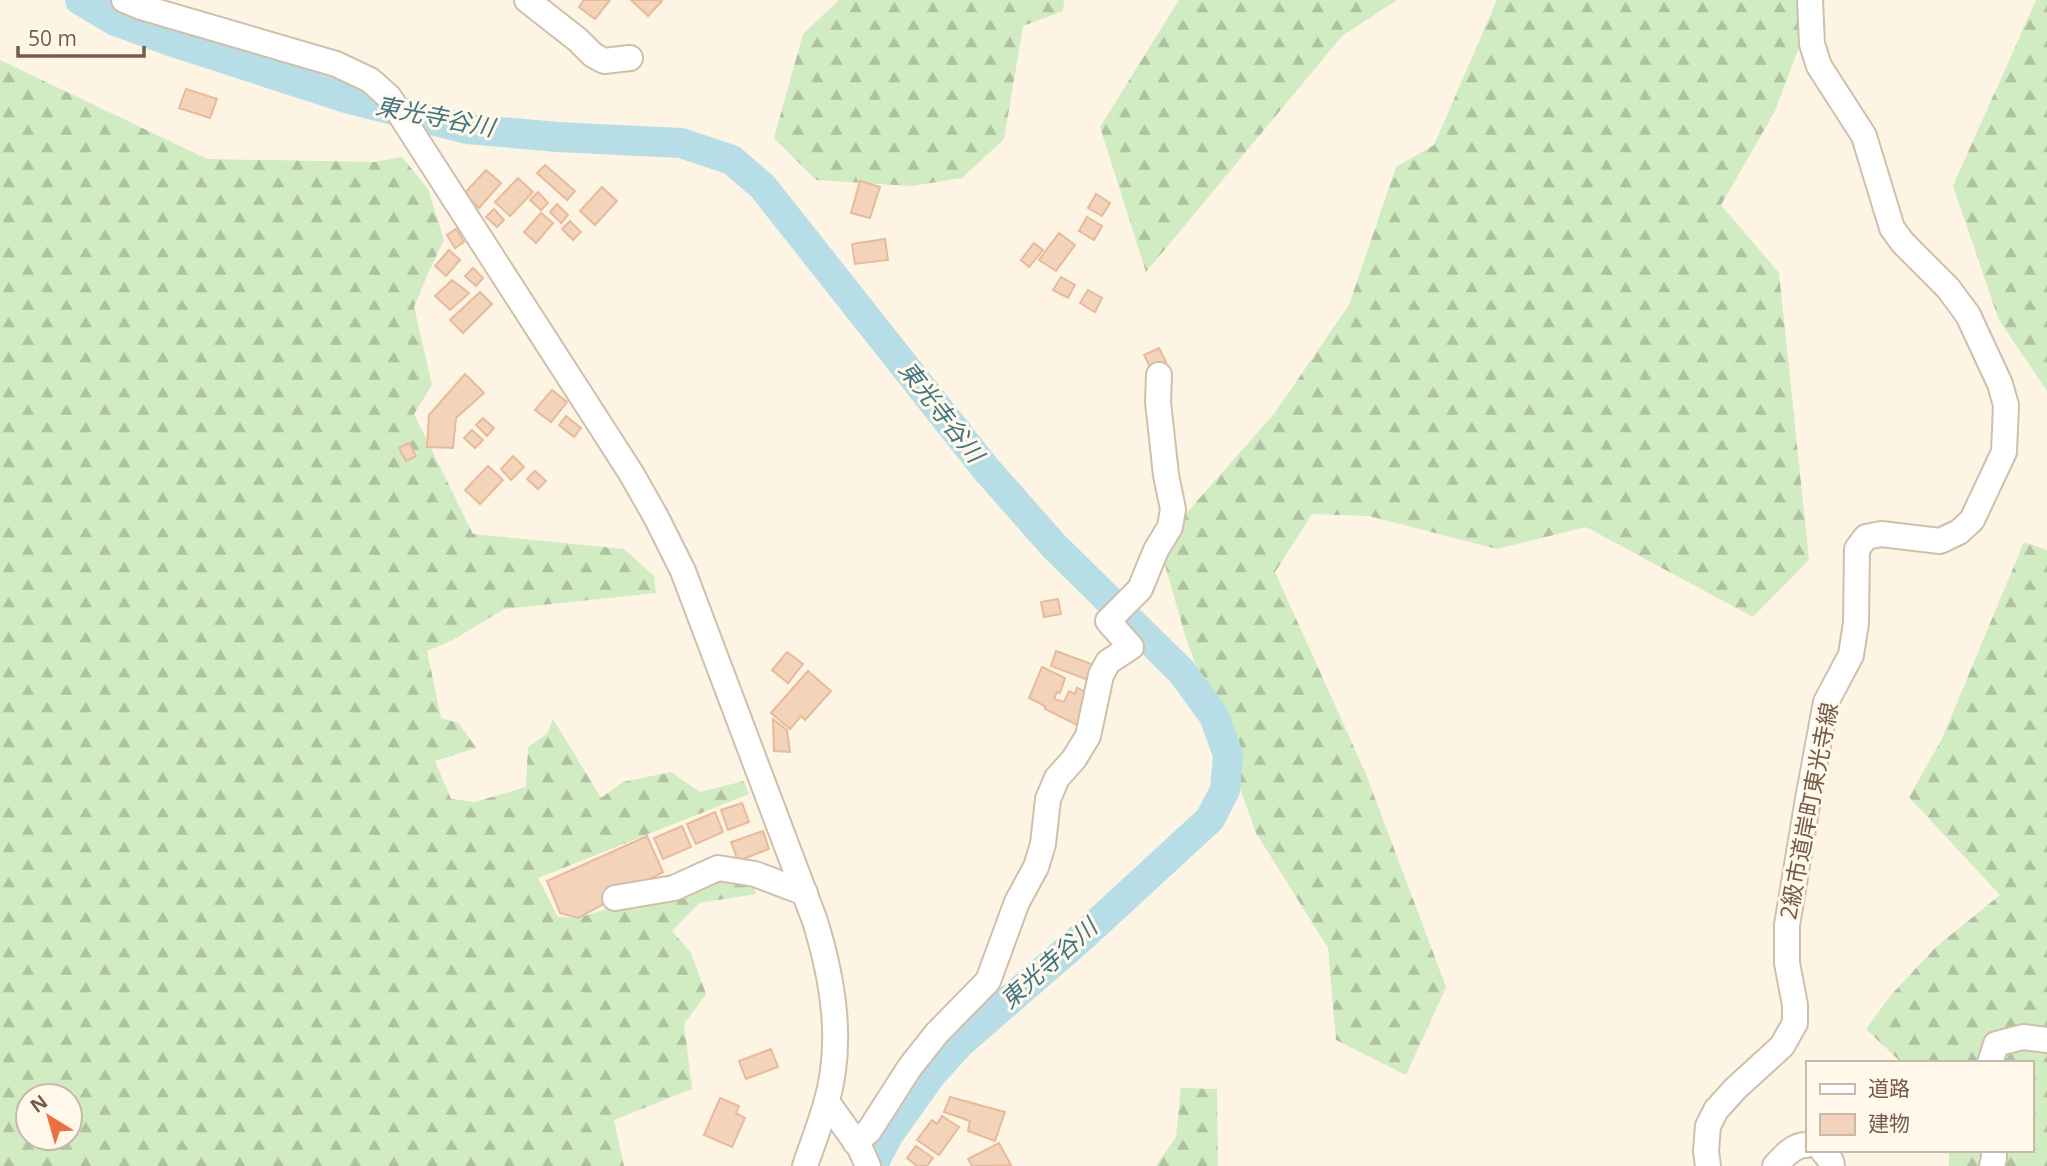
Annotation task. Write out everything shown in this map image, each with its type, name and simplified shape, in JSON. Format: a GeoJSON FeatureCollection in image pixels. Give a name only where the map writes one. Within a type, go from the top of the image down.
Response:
{"type":"FeatureCollection","features":[{"type":"Feature","properties":{"kind":"street"},"geometry":{"type":"LineString","coordinates":[[124,0],[336,64],[370,80],[389,97],[631,473],[688,583],[826,956],[835,1024],[834,1063],[827,1102],[805,1166]]}},
{"type":"Feature","properties":{"kind":"street"},"geometry":{"type":"LineString","coordinates":[[527,0],[593,55],[604,61],[630,58]]}},
{"type":"Feature","properties":{"kind":"street","name":"2級市道岸町東光寺線"},"geometry":{"type":"LineString","coordinates":[[1708,1166],[1707,1126],[1716,1110],[1782,1046],[1795,1023],[1795,1005],[1787,963],[1787,925],[1826,702],[1851,655],[1856,623],[1857,549],[1867,537],[1881,534],[1940,541],[1959,532],[1972,520],[2004,452],[2006,405],[2000,384],[1968,315],[1948,288],[1903,243],[1892,228],[1864,136],[1819,66],[1812,44],[1810,0]]}},
{"type":"Feature","properties":{"kind":"street"},"geometry":{"type":"LineString","coordinates":[[861,1152],[869,1131],[910,1068],[937,1033],[989,981],[1017,902],[1036,867],[1043,844],[1048,799],[1057,778],[1074,759],[1088,736],[1101,675],[1108,662],[1131,647],[1108,621],[1140,589],[1156,550],[1170,527],[1173,509],[1164,466],[1158,402],[1159,375]]}},
{"type":"Feature","properties":{"kind":"street"},"geometry":{"type":"LineString","coordinates":[[615,898],[674,888],[718,868],[755,874],[804,893]]}},
{"type":"Feature","properties":{"kind":"street"},"geometry":{"type":"LineString","coordinates":[[1991,1061],[1996,1044],[2023,1037],[2047,1040]]}},
{"type":"Feature","properties":{"kind":"street"},"geometry":{"type":"LineString","coordinates":[[827,1102],[861,1152]]}},
{"type":"Feature","properties":{"kind":"street"},"geometry":{"type":"LineString","coordinates":[[1774,1166],[1784,1155],[1801,1144],[1806,1145]]}},
{"type":"Feature","properties":{"kind":"green space"},"geometry":{"type":"Polygon","coordinates":[[[839,0],[1064,0],[1063,11],[1023,26],[1004,139],[962,178],[912,186],[816,180],[774,138],[803,34],[839,0]]]}},
{"type":"Feature","properties":{"kind":"green space"},"geometry":{"type":"Polygon","coordinates":[[[1179,0],[1397,0],[1342,36],[1146,272],[1100,127],[1179,0]]]}},
{"type":"Feature","properties":{"kind":"green space"},"geometry":{"type":"Polygon","coordinates":[[[1497,0],[1803,0],[1798,50],[1775,111],[1721,205],[1779,273],[1809,560],[1753,617],[1586,527],[1497,549],[1369,516],[1312,514],[1275,572],[1366,774],[1446,987],[1406,1075],[1336,1040],[1328,948],[1256,833],[1185,635],[1159,544],[1274,414],[1349,305],[1396,167],[1434,145],[1497,0]]]}},
{"type":"Feature","properties":{"kind":"green space"},"geometry":{"type":"Polygon","coordinates":[[[2036,0],[2047,0],[2047,391],[1999,320],[1953,186],[2036,0]]]}},
{"type":"Feature","properties":{"kind":"green space"},"geometry":{"type":"Polygon","coordinates":[[[0,60],[207,159],[375,162],[402,157],[428,189],[444,240],[414,307],[432,385],[414,414],[473,534],[624,549],[654,576],[656,593],[504,609],[451,641],[427,651],[441,718],[459,723],[476,748],[435,761],[451,799],[475,802],[526,787],[528,747],[547,734],[553,719],[601,798],[623,782],[671,772],[700,792],[744,781],[749,794],[538,878],[558,917],[578,918],[609,908],[638,909],[717,872],[752,879],[756,894],[699,903],[672,931],[691,953],[706,994],[684,1024],[692,1089],[614,1120],[624,1166],[0,1166],[0,60]]]}},
{"type":"Feature","properties":{"kind":"green space"},"geometry":{"type":"Polygon","coordinates":[[[2024,542],[2047,550],[2047,1166],[1949,1166],[1949,1152],[2033,1152],[2033,1061],[1900,1061],[1866,1029],[1892,994],[1936,947],[2000,895],[1909,797],[1942,739],[2024,542]]]}},
{"type":"Feature","properties":{"kind":"green space"},"geometry":{"type":"Polygon","coordinates":[[[1181,1088],[1217,1089],[1218,1166],[1156,1166],[1176,1137],[1181,1088]]]}},
{"type":"Feature","properties":{"kind":"building"},"geometry":{"type":"Polygon","coordinates":[[[584,0],[610,0],[595,19],[579,7],[584,0]]]}},
{"type":"Feature","properties":{"kind":"building"},"geometry":{"type":"Polygon","coordinates":[[[631,0],[661,0],[662,1],[648,16],[631,0]]]}},
{"type":"Feature","properties":{"kind":"building"},"geometry":{"type":"Polygon","coordinates":[[[186,89],[217,99],[210,118],[179,108],[186,89]]]}},
{"type":"Feature","properties":{"kind":"building"},"geometry":{"type":"Polygon","coordinates":[[[545,165],[575,191],[567,200],[537,173],[545,165]]]}},
{"type":"Feature","properties":{"kind":"building"},"geometry":{"type":"Polygon","coordinates":[[[486,170],[501,183],[479,208],[464,194],[486,170]]]}},
{"type":"Feature","properties":{"kind":"building"},"geometry":{"type":"Polygon","coordinates":[[[518,178],[533,192],[510,216],[495,202],[518,178]]]}},
{"type":"Feature","properties":{"kind":"building"},"geometry":{"type":"Polygon","coordinates":[[[860,181],[880,187],[870,218],[851,213],[860,181]]]}},
{"type":"Feature","properties":{"kind":"building"},"geometry":{"type":"Polygon","coordinates":[[[602,187],[617,201],[595,225],[580,211],[602,187]]]}},
{"type":"Feature","properties":{"kind":"building"},"geometry":{"type":"Polygon","coordinates":[[[538,192],[548,203],[541,210],[530,200],[538,192]]]}},
{"type":"Feature","properties":{"kind":"building"},"geometry":{"type":"Polygon","coordinates":[[[1096,194],[1110,203],[1102,216],[1088,208],[1096,194]]]}},
{"type":"Feature","properties":{"kind":"building"},"geometry":{"type":"Polygon","coordinates":[[[557,204],[568,215],[561,223],[550,212],[557,204]]]}},
{"type":"Feature","properties":{"kind":"building"},"geometry":{"type":"Polygon","coordinates":[[[494,209],[504,220],[497,227],[486,217],[494,209]]]}},
{"type":"Feature","properties":{"kind":"building"},"geometry":{"type":"Polygon","coordinates":[[[541,213],[553,223],[536,243],[524,232],[541,213]]]}},
{"type":"Feature","properties":{"kind":"building"},"geometry":{"type":"Polygon","coordinates":[[[1087,217],[1102,226],[1094,240],[1079,231],[1087,217]]]}},
{"type":"Feature","properties":{"kind":"building"},"geometry":{"type":"Polygon","coordinates":[[[570,221],[581,232],[573,240],[562,229],[570,221]]]}},
{"type":"Feature","properties":{"kind":"building"},"geometry":{"type":"Polygon","coordinates":[[[456,229],[464,242],[455,248],[447,235],[456,229]]]}},
{"type":"Feature","properties":{"kind":"building"},"geometry":{"type":"Polygon","coordinates":[[[1059,233],[1075,245],[1056,271],[1039,260],[1059,233]]]}},
{"type":"Feature","properties":{"kind":"building"},"geometry":{"type":"Polygon","coordinates":[[[885,239],[888,260],[855,264],[852,244],[885,239]]]}},
{"type":"Feature","properties":{"kind":"building"},"geometry":{"type":"Polygon","coordinates":[[[1034,243],[1043,250],[1029,267],[1021,260],[1034,243]]]}},
{"type":"Feature","properties":{"kind":"building"},"geometry":{"type":"Polygon","coordinates":[[[449,250],[460,260],[446,276],[435,266],[449,250]]]}},
{"type":"Feature","properties":{"kind":"building"},"geometry":{"type":"Polygon","coordinates":[[[473,268],[483,278],[476,286],[465,276],[473,268]]]}},
{"type":"Feature","properties":{"kind":"building"},"geometry":{"type":"Polygon","coordinates":[[[1061,277],[1075,285],[1068,298],[1053,290],[1061,277]]]}},
{"type":"Feature","properties":{"kind":"building"},"geometry":{"type":"Polygon","coordinates":[[[452,280],[469,293],[450,310],[435,296],[452,280]]]}},
{"type":"Feature","properties":{"kind":"building"},"geometry":{"type":"Polygon","coordinates":[[[1088,290],[1102,298],[1095,312],[1080,303],[1088,290]]]}},
{"type":"Feature","properties":{"kind":"building"},"geometry":{"type":"Polygon","coordinates":[[[480,292],[492,304],[463,333],[450,320],[480,292]]]}},
{"type":"Feature","properties":{"kind":"building"},"geometry":{"type":"Polygon","coordinates":[[[1159,348],[1166,362],[1151,369],[1144,355],[1159,348]]]}},
{"type":"Feature","properties":{"kind":"building"},"geometry":{"type":"Polygon","coordinates":[[[465,374],[484,393],[456,418],[453,448],[427,447],[429,415],[465,374]]]}},
{"type":"Feature","properties":{"kind":"building"},"geometry":{"type":"Polygon","coordinates":[[[552,390],[567,402],[551,422],[535,410],[552,390]]]}},
{"type":"Feature","properties":{"kind":"building"},"geometry":{"type":"Polygon","coordinates":[[[566,416],[581,428],[574,437],[559,425],[566,416]]]}},
{"type":"Feature","properties":{"kind":"building"},"geometry":{"type":"Polygon","coordinates":[[[483,418],[494,428],[487,436],[476,425],[483,418]]]}},
{"type":"Feature","properties":{"kind":"building"},"geometry":{"type":"Polygon","coordinates":[[[472,430],[483,440],[475,448],[464,438],[472,430]]]}},
{"type":"Feature","properties":{"kind":"building"},"geometry":{"type":"Polygon","coordinates":[[[409,443],[416,456],[406,461],[399,448],[409,443]]]}},
{"type":"Feature","properties":{"kind":"building"},"geometry":{"type":"Polygon","coordinates":[[[513,456],[524,467],[511,480],[501,469],[513,456]]]}},
{"type":"Feature","properties":{"kind":"building"},"geometry":{"type":"Polygon","coordinates":[[[488,466],[503,480],[480,504],[465,490],[488,466]]]}},
{"type":"Feature","properties":{"kind":"building"},"geometry":{"type":"Polygon","coordinates":[[[535,471],[546,481],[538,489],[527,479],[535,471]]]}},
{"type":"Feature","properties":{"kind":"building"},"geometry":{"type":"Polygon","coordinates":[[[1058,599],[1061,614],[1044,617],[1041,602],[1058,599]]]}},
{"type":"Feature","properties":{"kind":"building"},"geometry":{"type":"Polygon","coordinates":[[[1056,651],[1094,665],[1088,680],[1051,666],[1056,651]]]}},
{"type":"Feature","properties":{"kind":"building"},"geometry":{"type":"Polygon","coordinates":[[[787,652],[803,664],[788,683],[772,670],[787,652]]]}},
{"type":"Feature","properties":{"kind":"building"},"geometry":{"type":"Polygon","coordinates":[[[1042,667],[1065,678],[1060,693],[1057,692],[1054,699],[1064,702],[1069,691],[1075,694],[1077,688],[1094,696],[1079,726],[1029,698],[1042,667]]]}},
{"type":"Feature","properties":{"kind":"building"},"geometry":{"type":"Polygon","coordinates":[[[808,671],[831,691],[805,720],[801,716],[790,729],[771,713],[808,671]]]}},
{"type":"Feature","properties":{"kind":"building"},"geometry":{"type":"Polygon","coordinates":[[[773,719],[787,730],[790,752],[774,751],[773,719]]]}},
{"type":"Feature","properties":{"kind":"building"},"geometry":{"type":"Polygon","coordinates":[[[742,803],[749,822],[728,830],[721,810],[742,803]]]}},
{"type":"Feature","properties":{"kind":"building"},"geometry":{"type":"Polygon","coordinates":[[[715,812],[723,832],[696,844],[687,824],[715,812]]]}},
{"type":"Feature","properties":{"kind":"building"},"geometry":{"type":"Polygon","coordinates":[[[682,826],[691,847],[663,859],[654,838],[682,826]]]}},
{"type":"Feature","properties":{"kind":"building"},"geometry":{"type":"Polygon","coordinates":[[[763,831],[769,849],[738,861],[731,842],[763,831]]]}},
{"type":"Feature","properties":{"kind":"building"},"geometry":{"type":"Polygon","coordinates":[[[647,836],[663,872],[578,918],[560,913],[547,881],[647,836]]]}},
{"type":"Feature","properties":{"kind":"building"},"geometry":{"type":"Polygon","coordinates":[[[771,1049],[778,1067],[746,1079],[739,1061],[771,1049]]]}},
{"type":"Feature","properties":{"kind":"building"},"geometry":{"type":"Polygon","coordinates":[[[950,1097],[1005,1112],[995,1141],[968,1131],[970,1121],[944,1112],[950,1097]]]}},
{"type":"Feature","properties":{"kind":"building"},"geometry":{"type":"Polygon","coordinates":[[[720,1098],[739,1106],[736,1113],[745,1118],[732,1147],[704,1135],[720,1098]]]}},
{"type":"Feature","properties":{"kind":"building"},"geometry":{"type":"Polygon","coordinates":[[[942,1116],[959,1127],[939,1155],[917,1140],[932,1120],[937,1124],[942,1116]]]}},
{"type":"Feature","properties":{"kind":"building"},"geometry":{"type":"Polygon","coordinates":[[[999,1143],[1011,1165],[972,1166],[968,1159],[999,1143]]]}},
{"type":"Feature","properties":{"kind":"building"},"geometry":{"type":"Polygon","coordinates":[[[916,1146],[933,1158],[927,1166],[917,1166],[907,1158],[916,1146]]]}},
{"type":"Feature","properties":{"kind":"waterway","name":"東光寺谷川"},"geometry":{"type":"LineString","coordinates":[[80,0],[115,21],[170,41],[346,98],[467,129],[681,143],[732,160],[763,187],[986,469],[1054,546],[1182,672],[1214,716],[1228,755],[1225,790],[1210,819],[1082,937],[960,1043],[931,1075],[889,1134],[872,1166]]}}]}
